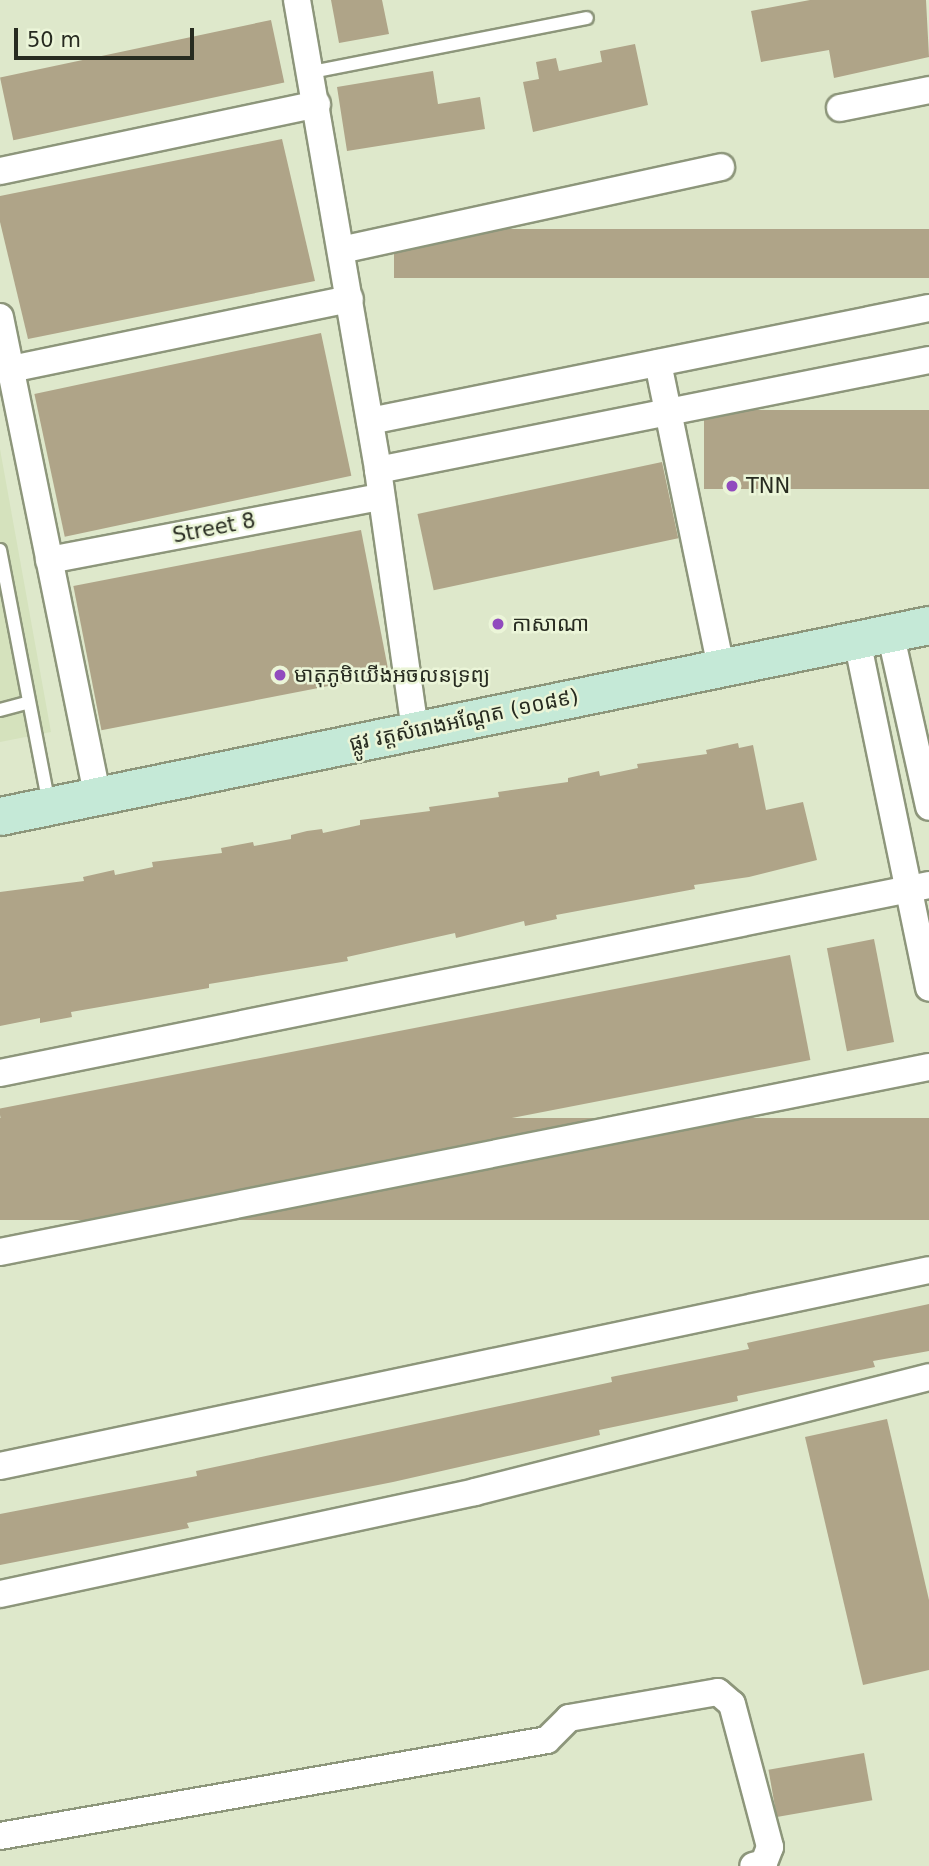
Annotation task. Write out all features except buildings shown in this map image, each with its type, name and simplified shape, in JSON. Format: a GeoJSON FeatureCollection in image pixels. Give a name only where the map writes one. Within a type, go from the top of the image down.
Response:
{"type":"FeatureCollection","features":[{"type":"Feature","properties":{"kind":"main road","name":"ផ្លូវ វត្តសំរោងអណ្ដែត (១០៨៩)"},"geometry":{"type":"LineString","coordinates":[[0,817],[415,729],[929,625]]}},
{"type":"Feature","properties":{"kind":"street"},"geometry":{"type":"LineString","coordinates":[[297,0],[312,72],[379,470],[380,496],[415,729]]}},
{"type":"Feature","properties":{"kind":"street"},"geometry":{"type":"LineString","coordinates":[[840,108],[929,90]]}},
{"type":"Feature","properties":{"kind":"street"},"geometry":{"type":"LineString","coordinates":[[0,171],[317,104]]}},
{"type":"Feature","properties":{"kind":"street"},"geometry":{"type":"LineString","coordinates":[[341,250],[721,167]]}},
{"type":"Feature","properties":{"kind":"street"},"geometry":{"type":"LineString","coordinates":[[11,369],[350,299]]}},
{"type":"Feature","properties":{"kind":"street"},"geometry":{"type":"LineString","coordinates":[[370,421],[929,308]]}},
{"type":"Feature","properties":{"kind":"street"},"geometry":{"type":"LineString","coordinates":[[0,317],[98,798]]}},
{"type":"Feature","properties":{"kind":"street"},"geometry":{"type":"LineString","coordinates":[[379,470],[929,360]]}},
{"type":"Feature","properties":{"kind":"street"},"geometry":{"type":"LineString","coordinates":[[658,363],[720,667]]}},
{"type":"Feature","properties":{"kind":"street","name":"Street 8"},"geometry":{"type":"LineString","coordinates":[[49,560],[380,496]]}},
{"type":"Feature","properties":{"kind":"street"},"geometry":{"type":"LineString","coordinates":[[873,636],[929,807]]}},
{"type":"Feature","properties":{"kind":"street"},"geometry":{"type":"LineString","coordinates":[[873,636],[919,887],[929,988]]}},
{"type":"Feature","properties":{"kind":"street"},"geometry":{"type":"LineString","coordinates":[[0,1073],[919,887]]}},
{"type":"Feature","properties":{"kind":"street"},"geometry":{"type":"LineString","coordinates":[[0,1252],[929,1067]]}},
{"type":"Feature","properties":{"kind":"street"},"geometry":{"type":"LineString","coordinates":[[0,1466],[929,1270]]}},
{"type":"Feature","properties":{"kind":"street"},"geometry":{"type":"LineString","coordinates":[[0,1594],[475,1492],[929,1377]]}},
{"type":"Feature","properties":{"kind":"street"},"geometry":{"type":"LineString","coordinates":[[0,1836],[547,1740],[569,1718],[718,1692],[732,1704],[770,1847],[764,1863],[753,1866]]}},
{"type":"Feature","properties":{"kind":"lane"},"geometry":{"type":"LineString","coordinates":[[312,72],[587,18]]}},
{"type":"Feature","properties":{"kind":"lane"},"geometry":{"type":"LineString","coordinates":[[0,550],[50,808]]}},
{"type":"Feature","properties":{"kind":"lane"},"geometry":{"type":"LineString","coordinates":[[0,710],[29,702]]}},
{"type":"Feature","properties":{"kind":"shaded area"},"geometry":{"type":"Polygon","coordinates":[[[0,449],[51,732],[0,742],[0,449]]]}},
{"type":"Feature","properties":{"kind":"place","name":"TNN"},"geometry":{"type":"Point","coordinates":[732,486]}},
{"type":"Feature","properties":{"kind":"place","name":"កាសាណា"},"geometry":{"type":"Point","coordinates":[498,624]}},
{"type":"Feature","properties":{"kind":"place","name":"មាតុភូមិយើងអចលនទ្រព្យ"},"geometry":{"type":"Point","coordinates":[280,675]}}]}
